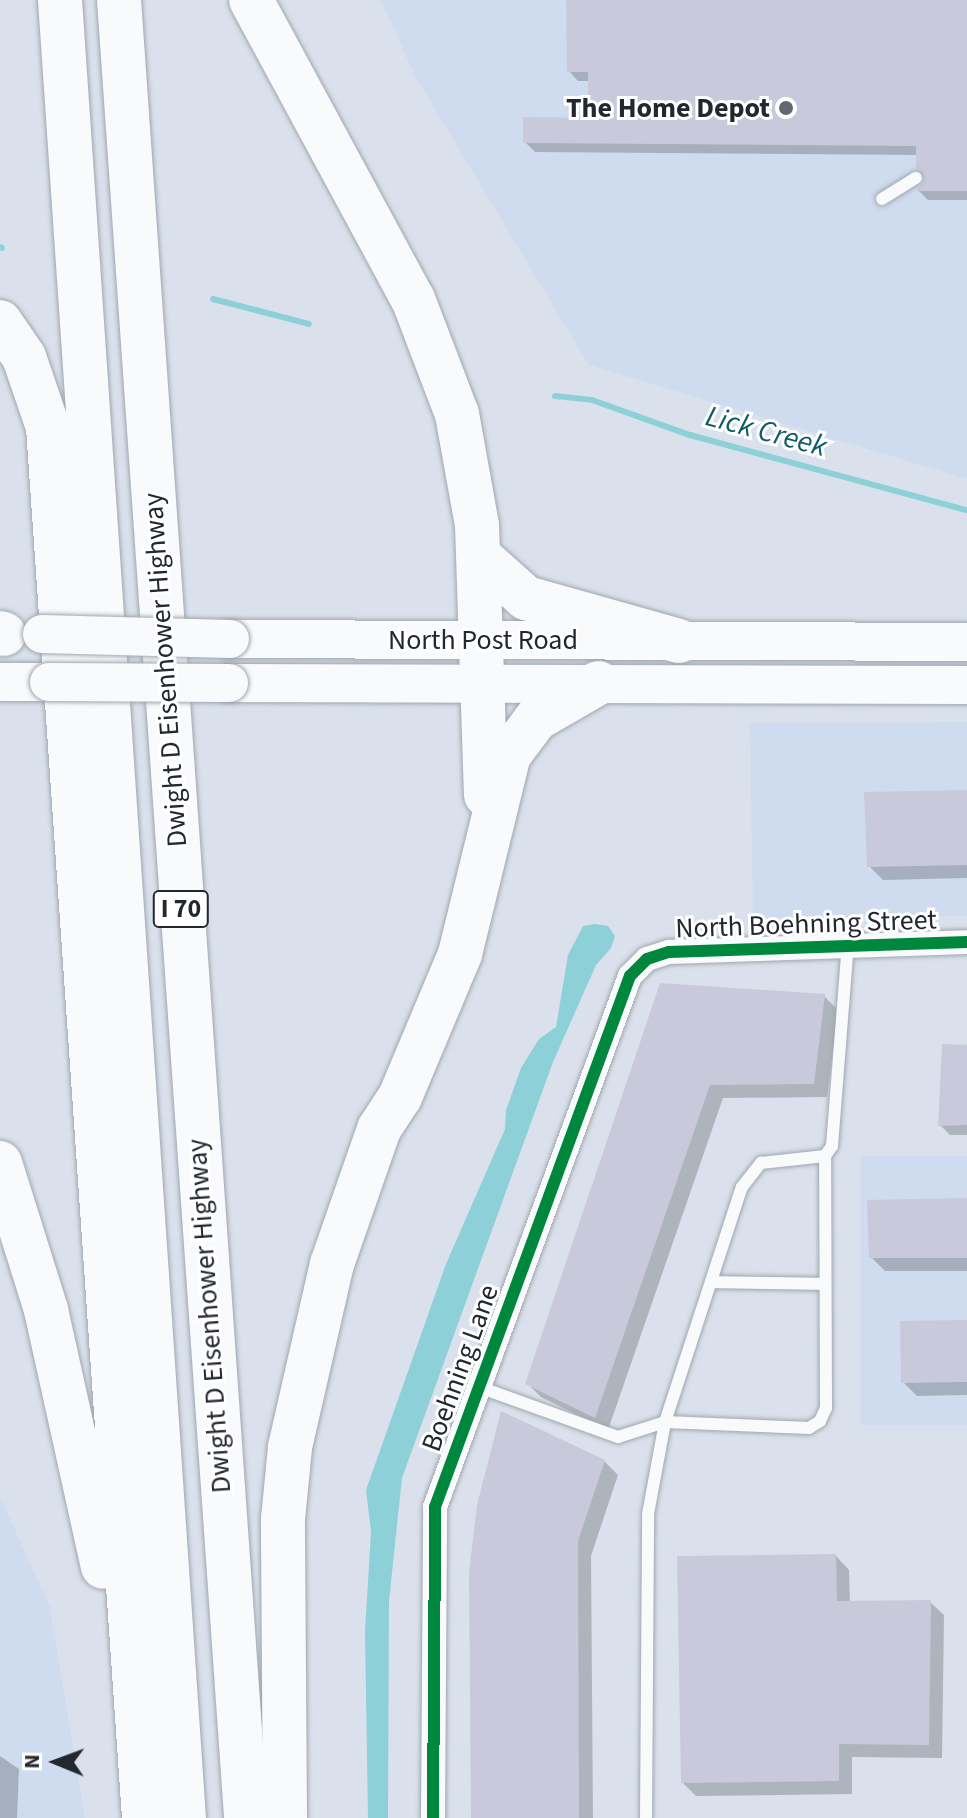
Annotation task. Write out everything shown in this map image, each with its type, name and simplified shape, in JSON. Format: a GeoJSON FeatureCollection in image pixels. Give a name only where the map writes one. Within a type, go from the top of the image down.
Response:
{"type":"FeatureCollection","features":[{"type":"Feature","properties":{"kind":"highway","name":"I 70"},"geometry":{"type":"LineString","coordinates":[[60,0],[184,1818]]}},
{"type":"Feature","properties":{"kind":"highway","name":"Dwight D Eisenhower Highway"},"geometry":{"type":"LineString","coordinates":[[119,0],[246,1818]]}},
{"type":"Feature","properties":{"kind":"highway"},"geometry":{"type":"LineString","coordinates":[[251,0],[428,334],[464,443],[480,557],[479,640],[486,849]]}},
{"type":"Feature","properties":{"kind":"highway"},"geometry":{"type":"LineString","coordinates":[[0,322],[24,357],[48,427],[144,1818]]}},
{"type":"Feature","properties":{"kind":"highway"},"geometry":{"type":"LineString","coordinates":[[480,557],[526,598],[679,641]]}},
{"type":"Feature","properties":{"kind":"highway"},"geometry":{"type":"LineString","coordinates":[[285,1818],[280,1583],[290,1447],[349,1210],[379,1129],[400,1097],[447,989],[518,737],[552,708],[598,683]]}},
{"type":"Feature","properties":{"kind":"highway"},"geometry":{"type":"LineString","coordinates":[[0,1163],[46,1310],[90,1502],[136,1818]]}},
{"type":"Feature","properties":{"kind":"main road","name":"North Post Road"},"geometry":{"type":"LineString","coordinates":[[12,634],[230,639],[967,642]]}},
{"type":"Feature","properties":{"kind":"main road","name":"North Post Road"},"geometry":{"type":"LineString","coordinates":[[0,682],[967,685]]}},
{"type":"Feature","properties":{"kind":"street","name":"North Boehning Street"},"geometry":{"type":"LineString","coordinates":[[647,959],[669,952],[848,943],[967,942]]}},
{"type":"Feature","properties":{"kind":"street","name":"Boehning Lane"},"geometry":{"type":"LineString","coordinates":[[433,1818],[435,1507],[624,987],[647,959]]}},
{"type":"Feature","properties":{"kind":"lane"},"geometry":{"type":"LineString","coordinates":[[882,199],[916,178]]}},
{"type":"Feature","properties":{"kind":"lane"},"geometry":{"type":"LineString","coordinates":[[479,1387],[618,1437],[665,1422],[809,1428],[820,1421],[826,1408],[825,1156],[832,1146],[848,943]]}},
{"type":"Feature","properties":{"kind":"lane"},"geometry":{"type":"LineString","coordinates":[[646,1818],[648,1514],[665,1422],[742,1187],[761,1163],[825,1156]]}},
{"type":"Feature","properties":{"kind":"lane"},"geometry":{"type":"LineString","coordinates":[[711,1282],[825,1284]]}},
{"type":"Feature","properties":{"kind":"shaded area"},"geometry":{"type":"Polygon","coordinates":[[[381,0],[967,0],[967,479],[589,365],[416,78],[381,0]]]}},
{"type":"Feature","properties":{"kind":"shaded area"},"geometry":{"type":"Polygon","coordinates":[[[967,722],[967,916],[753,918],[750,723],[967,722]]]}},
{"type":"Feature","properties":{"kind":"shaded area"},"geometry":{"type":"Polygon","coordinates":[[[861,1156],[967,1156],[967,1425],[861,1425],[861,1156]]]}},
{"type":"Feature","properties":{"kind":"shaded area"},"geometry":{"type":"Polygon","coordinates":[[[0,1497],[50,1607],[85,1818],[0,1818],[0,1497]]]}},
{"type":"Feature","properties":{"kind":"water"},"geometry":{"type":"Polygon","coordinates":[[[583,926],[608,926],[615,936],[611,948],[596,965],[553,1062],[402,1478],[389,1601],[388,1818],[368,1818],[365,1631],[371,1532],[366,1490],[446,1264],[505,1129],[506,1110],[521,1068],[539,1039],[556,1027],[568,955],[583,926]]]}},
{"type":"Feature","properties":{"kind":"building","name":"The Home Depot"},"geometry":{"type":"Polygon","coordinates":[[[566,0],[967,0],[967,191],[916,191],[925,179],[916,169],[916,146],[523,143],[523,117],[588,118],[588,72],[567,72],[566,0]]]}},
{"type":"Feature","properties":{"kind":"building"},"geometry":{"type":"Polygon","coordinates":[[[967,790],[967,865],[867,867],[864,792],[967,790]]]}},
{"type":"Feature","properties":{"kind":"building"},"geometry":{"type":"Polygon","coordinates":[[[660,983],[825,994],[814,1084],[710,1085],[595,1418],[525,1384],[660,983]]]}},
{"type":"Feature","properties":{"kind":"building"},"geometry":{"type":"Polygon","coordinates":[[[942,1044],[967,1045],[967,1125],[938,1126],[942,1044]]]}},
{"type":"Feature","properties":{"kind":"building"},"geometry":{"type":"Polygon","coordinates":[[[967,1198],[967,1258],[869,1258],[867,1200],[967,1198]]]}},
{"type":"Feature","properties":{"kind":"building"},"geometry":{"type":"Polygon","coordinates":[[[967,1320],[967,1382],[901,1383],[900,1321],[967,1320]]]}},
{"type":"Feature","properties":{"kind":"building"},"geometry":{"type":"Polygon","coordinates":[[[501,1411],[605,1460],[578,1541],[579,1818],[471,1818],[469,1573],[477,1505],[501,1411]]]}},
{"type":"Feature","properties":{"kind":"building"},"geometry":{"type":"Polygon","coordinates":[[[836,1554],[837,1601],[931,1600],[929,1745],[839,1744],[839,1781],[681,1783],[677,1556],[836,1554]]]}},
{"type":"Feature","properties":{"kind":"waterway","name":"Lick Creek"},"geometry":{"type":"LineString","coordinates":[[213,299],[309,324]]}},
{"type":"Feature","properties":{"kind":"waterway","name":"Lick Creek"},"geometry":{"type":"LineString","coordinates":[[555,396],[592,400],[690,435],[967,510]]}},
{"type":"Feature","properties":{"kind":"cycle path"},"geometry":{"type":"LineString","coordinates":[[433,1818],[435,1507],[630,976],[647,959],[669,952],[967,942]]}},
{"type":"Feature","properties":{"kind":"place","name":"The Home Depot"},"geometry":{"type":"Point","coordinates":[786,108]}}]}
